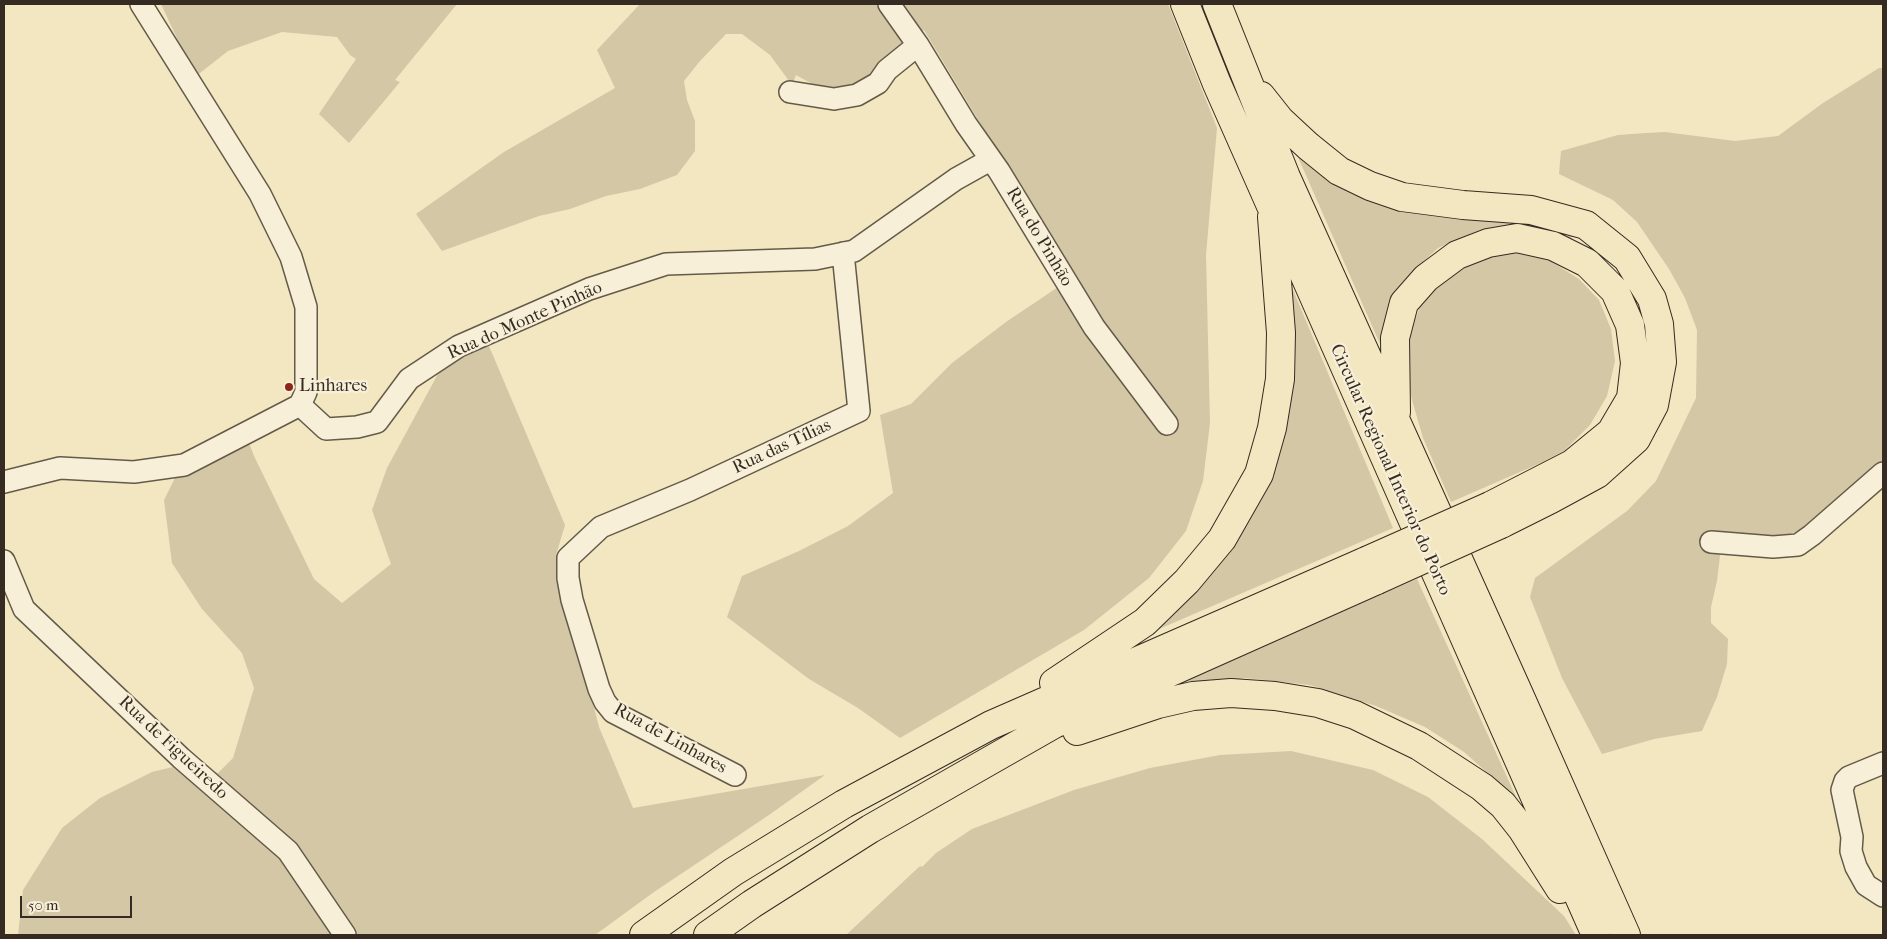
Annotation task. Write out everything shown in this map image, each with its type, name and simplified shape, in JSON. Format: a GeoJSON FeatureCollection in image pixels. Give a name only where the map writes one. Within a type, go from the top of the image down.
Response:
{"type":"FeatureCollection","features":[{"type":"Feature","properties":{"kind":"highway","name":"Circular Regional Interior do Porto"},"geometry":{"type":"LineString","coordinates":[[1185,4],[1217,84],[1271,206],[1296,256],[1596,935]]}},
{"type":"Feature","properties":{"kind":"highway","name":"Circular Regional Interior do Porto"},"geometry":{"type":"LineString","coordinates":[[1217,4],[1286,177],[1626,935]]}},
{"type":"Feature","properties":{"kind":"highway"},"geometry":{"type":"LineString","coordinates":[[991,725],[1372,570],[1496,515],[1551,499],[1597,474],[1636,439],[1654,405],[1662,362],[1659,324],[1652,299],[1627,258],[1586,225],[1531,210],[1463,205],[1402,197],[1370,186],[1339,171],[1280,120],[1244,73]]}},
{"type":"Feature","properties":{"kind":"highway"},"geometry":{"type":"LineString","coordinates":[[644,935],[732,872],[844,804],[991,725],[1145,622],[1188,581],[1222,539],[1259,474],[1272,428],[1280,379],[1281,333],[1271,206]]}},
{"type":"Feature","properties":{"kind":"highway"},"geometry":{"type":"LineString","coordinates":[[1396,421],[1395,338],[1404,303],[1426,278],[1457,255],[1488,243],[1517,238],[1553,246],[1587,263],[1615,291],[1630,325],[1635,363],[1631,398],[1611,432],[1572,464],[1496,515]]}},
{"type":"Feature","properties":{"kind":"highway"},"geometry":{"type":"LineString","coordinates":[[708,935],[752,904],[870,829],[1054,724],[1372,570]]}},
{"type":"Feature","properties":{"kind":"highway"},"geometry":{"type":"LineString","coordinates":[[992,759],[1158,704],[1193,696],[1231,693],[1275,696],[1318,704],[1355,715],[1419,746],[1482,787],[1503,805],[1522,829],[1566,899],[1582,935]]}},
{"type":"Feature","properties":{"kind":"street"},"geometry":{"type":"LineString","coordinates":[[4,482],[60,468],[134,472],[184,465],[300,405],[306,392],[306,307],[291,256],[260,194],[141,4]]}},
{"type":"Feature","properties":{"kind":"street","name":"Rua do Pinhão"},"geometry":{"type":"LineString","coordinates":[[889,4],[918,45],[966,124],[999,171],[1094,327],[1167,424]]}},
{"type":"Feature","properties":{"kind":"street"},"geometry":{"type":"LineString","coordinates":[[790,92],[834,99],[858,95],[878,83],[887,70],[918,45]]}},
{"type":"Feature","properties":{"kind":"street","name":"Rua do Monte Pinhão"},"geometry":{"type":"LineString","coordinates":[[300,405],[326,429],[357,427],[377,422],[409,379],[459,346],[590,289],[666,264],[815,259],[854,251],[956,180],[990,160]]}},
{"type":"Feature","properties":{"kind":"street","name":"Rua das Tílias"},"geometry":{"type":"LineString","coordinates":[[568,558],[601,528],[690,490],[859,411],[843,253]]}},
{"type":"Feature","properties":{"kind":"street"},"geometry":{"type":"LineString","coordinates":[[1711,542],[1773,548],[1798,544],[1812,535],[1883,473]]}},
{"type":"Feature","properties":{"kind":"street","name":"Rua de Linhares"},"geometry":{"type":"LineString","coordinates":[[568,558],[568,578],[572,600],[599,689],[605,702],[613,712],[735,775]]}},
{"type":"Feature","properties":{"kind":"street","name":"Rua de Figueiredo"},"geometry":{"type":"LineString","coordinates":[[4,561],[24,609],[181,758],[288,852],[344,935]]}},
{"type":"Feature","properties":{"kind":"street"},"geometry":{"type":"LineString","coordinates":[[1883,763],[1849,777],[1845,781],[1842,790],[1856,867],[1866,885],[1883,896]]}},
{"type":"Feature","properties":{"kind":"shaded area"},"geometry":{"type":"Polygon","coordinates":[[[161,4],[457,4],[395,80],[400,82],[349,143],[319,114],[356,59],[350,55],[337,37],[282,32],[228,51],[195,77],[161,4]]]}},
{"type":"Feature","properties":{"kind":"shaded area"},"geometry":{"type":"Polygon","coordinates":[[[640,4],[1168,4],[1217,128],[1206,255],[1210,423],[1203,481],[1186,531],[1149,578],[1084,630],[900,738],[858,708],[809,679],[727,617],[742,576],[799,551],[848,526],[893,493],[880,415],[911,404],[952,363],[1006,322],[1073,277],[924,30],[881,72],[852,90],[814,85],[796,75],[792,85],[770,55],[742,34],[726,34],[684,81],[687,100],[695,121],[695,151],[677,175],[640,189],[606,196],[570,209],[539,216],[442,251],[416,214],[504,152],[615,88],[597,50],[640,4]]]}},
{"type":"Feature","properties":{"kind":"shaded area"},"geometry":{"type":"Polygon","coordinates":[[[1879,68],[1883,68],[1883,462],[1812,525],[1781,538],[1721,547],[1717,581],[1711,607],[1711,623],[1728,639],[1727,664],[1717,697],[1702,731],[1654,739],[1602,754],[1562,678],[1530,597],[1535,578],[1627,511],[1656,481],[1696,398],[1697,330],[1685,298],[1669,269],[1637,222],[1613,200],[1559,174],[1561,151],[1618,135],[1646,133],[1665,132],[1735,141],[1778,136],[1823,103],[1879,68]]]}},
{"type":"Feature","properties":{"kind":"shaded area"},"geometry":{"type":"Polygon","coordinates":[[[1294,148],[1480,212],[1572,232],[1571,241],[1520,226],[1479,230],[1438,248],[1412,272],[1388,313],[1380,344],[1294,148]]]}},
{"type":"Feature","properties":{"kind":"shaded area"},"geometry":{"type":"Polygon","coordinates":[[[1519,250],[1549,260],[1579,279],[1599,300],[1611,329],[1615,361],[1607,396],[1590,425],[1564,451],[1451,502],[1423,438],[1412,400],[1406,369],[1410,332],[1422,302],[1450,271],[1483,255],[1519,250]]]}},
{"type":"Feature","properties":{"kind":"shaded area"},"geometry":{"type":"Polygon","coordinates":[[[1288,278],[1393,528],[1143,636],[1232,539],[1273,478],[1289,414],[1294,354],[1288,278]]]}},
{"type":"Feature","properties":{"kind":"shaded area"},"geometry":{"type":"Polygon","coordinates":[[[486,339],[565,525],[556,555],[563,587],[599,727],[633,808],[825,775],[654,892],[595,935],[18,935],[23,890],[62,828],[100,798],[152,772],[177,766],[218,773],[233,758],[254,688],[242,653],[202,609],[172,563],[164,500],[177,474],[245,432],[254,456],[314,579],[342,603],[391,564],[372,510],[387,468],[439,372],[486,339]]]}},
{"type":"Feature","properties":{"kind":"shaded area"},"geometry":{"type":"Polygon","coordinates":[[[1417,579],[1517,799],[1464,752],[1425,727],[1376,706],[1310,685],[1245,678],[1182,687],[1178,681],[1417,579]]]}},
{"type":"Feature","properties":{"kind":"shaded area"},"geometry":{"type":"Polygon","coordinates":[[[1291,751],[1373,770],[1428,797],[1482,839],[1564,916],[1576,935],[846,935],[920,866],[922,867],[936,853],[972,829],[1074,790],[1150,768],[1220,755],[1291,751]]]}},
{"type":"Feature","properties":{"kind":"place","name":"Linhares"},"geometry":{"type":"Point","coordinates":[289,387]}}]}
